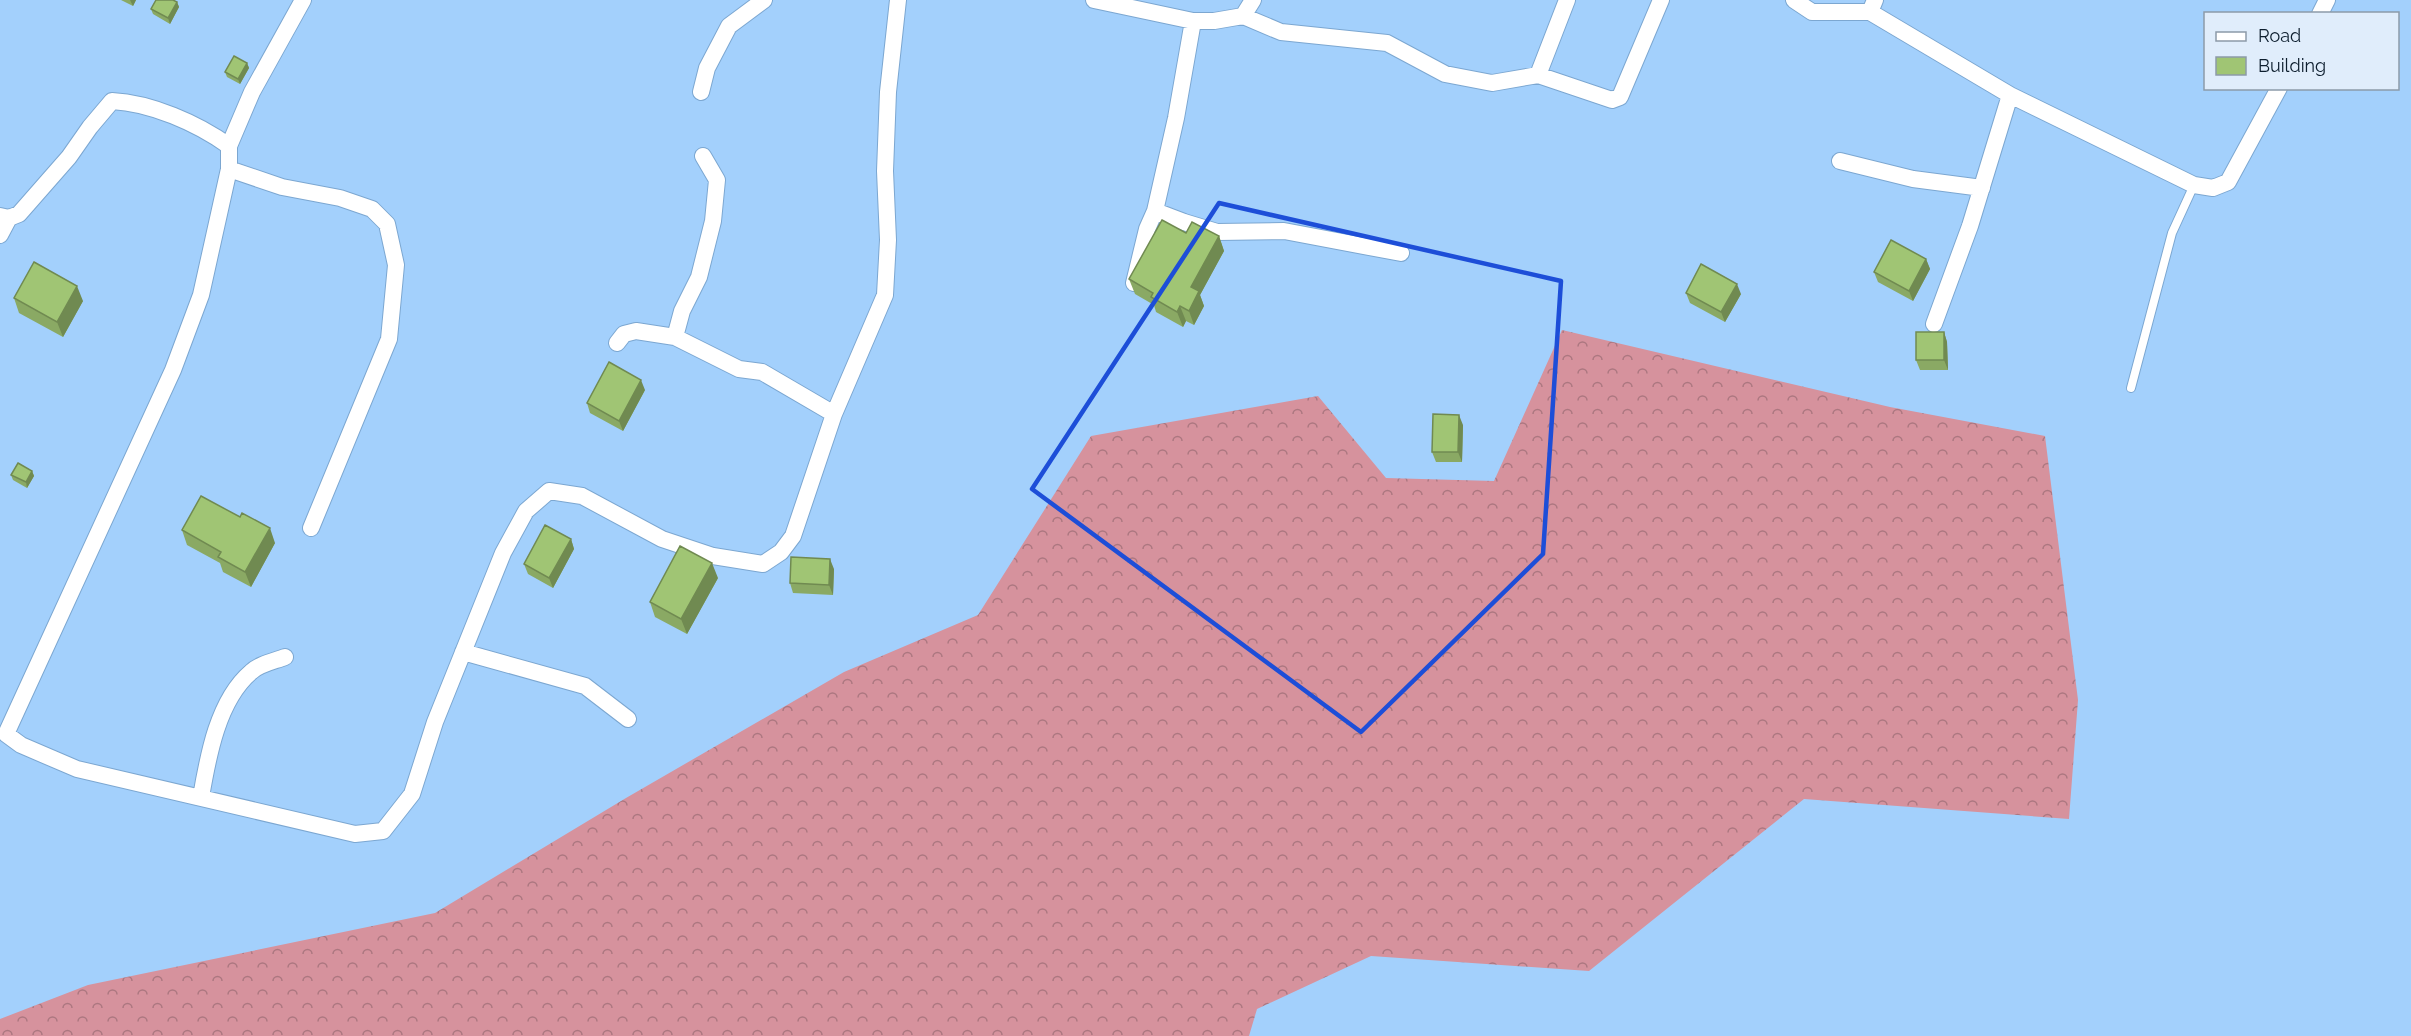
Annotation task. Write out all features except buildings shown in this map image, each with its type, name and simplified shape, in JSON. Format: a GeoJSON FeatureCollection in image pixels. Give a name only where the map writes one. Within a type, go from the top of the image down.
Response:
{"type":"FeatureCollection","features":[{"type":"Feature","properties":{"kind":"street"},"geometry":{"type":"LineString","coordinates":[[303,0],[252,92],[229,146],[228,169],[201,295],[173,370],[3,739],[77,769],[355,834],[383,831],[412,794],[435,722],[503,553],[526,511],[549,492],[582,496],[662,539],[713,556],[763,564],[781,552],[793,536],[834,414],[885,296],[888,240],[885,171],[888,92],[898,0]]}},
{"type":"Feature","properties":{"kind":"street"},"geometry":{"type":"LineString","coordinates":[[701,92],[707,68],[729,26],[764,0]]}},
{"type":"Feature","properties":{"kind":"street"},"geometry":{"type":"LineString","coordinates":[[1094,0],[1194,21],[1214,21],[1244,16],[1281,32],[1387,43],[1445,74],[1492,83],[1538,75],[1612,100],[1620,97],[1660,0]]}},
{"type":"Feature","properties":{"kind":"street"},"geometry":{"type":"LineString","coordinates":[[1244,16],[1253,0]]}},
{"type":"Feature","properties":{"kind":"street"},"geometry":{"type":"LineString","coordinates":[[1538,75],[1568,0]]}},
{"type":"Feature","properties":{"kind":"street"},"geometry":{"type":"LineString","coordinates":[[1794,0],[1812,12],[1873,6],[2010,95],[2194,184],[2213,188],[2228,182],[2278,90]]}},
{"type":"Feature","properties":{"kind":"street"},"geometry":{"type":"LineString","coordinates":[[1133,288],[1147,229],[1155,211],[1176,118],[1194,21]]}},
{"type":"Feature","properties":{"kind":"street"},"geometry":{"type":"LineString","coordinates":[[1934,324],[1970,226],[2010,95]]}},
{"type":"Feature","properties":{"kind":"street"},"geometry":{"type":"LineString","coordinates":[[0,235],[4,217],[19,214],[112,101],[152,107],[217,137],[229,146]]}},
{"type":"Feature","properties":{"kind":"street"},"geometry":{"type":"LineString","coordinates":[[675,337],[682,311],[699,277],[713,221],[717,180],[703,156]]}},
{"type":"Feature","properties":{"kind":"street"},"geometry":{"type":"LineString","coordinates":[[1840,161],[1913,179],[1982,189]]}},
{"type":"Feature","properties":{"kind":"street"},"geometry":{"type":"LineString","coordinates":[[228,169],[282,187],[340,198],[372,209],[387,224],[396,265],[389,339],[311,528]]}},
{"type":"Feature","properties":{"kind":"street"},"geometry":{"type":"LineString","coordinates":[[1155,211],[1217,232],[1284,231],[1401,253]]}},
{"type":"Feature","properties":{"kind":"street"},"geometry":{"type":"LineString","coordinates":[[617,343],[624,334],[636,331],[675,337],[739,369],[762,372],[834,414]]}},
{"type":"Feature","properties":{"kind":"street"},"geometry":{"type":"LineString","coordinates":[[463,652],[585,686],[628,719]]}},
{"type":"Feature","properties":{"kind":"street"},"geometry":{"type":"LineString","coordinates":[[201,797],[209,751],[232,692],[252,670],[285,657]]}},
{"type":"Feature","properties":{"kind":"lane"},"geometry":{"type":"LineString","coordinates":[[2131,388],[2172,234],[2194,184]]}},
{"type":"Feature","properties":{"kind":"highlighted area"},"geometry":{"type":"Polygon","coordinates":[[[1219,203],[1561,281],[1543,554],[1361,732],[1032,489],[1219,203]]]}},
{"type":"Feature","properties":{"kind":"green space"},"geometry":{"type":"Polygon","coordinates":[[[1562,330],[1890,407],[2045,436],[2078,700],[2069,819],[1804,799],[1589,971],[1371,956],[1257,1009],[1249,1036],[0,1036],[0,1019],[88,985],[435,913],[626,798],[844,672],[978,615],[1091,436],[1318,396],[1386,478],[1494,481],[1562,330]]]}}]}
